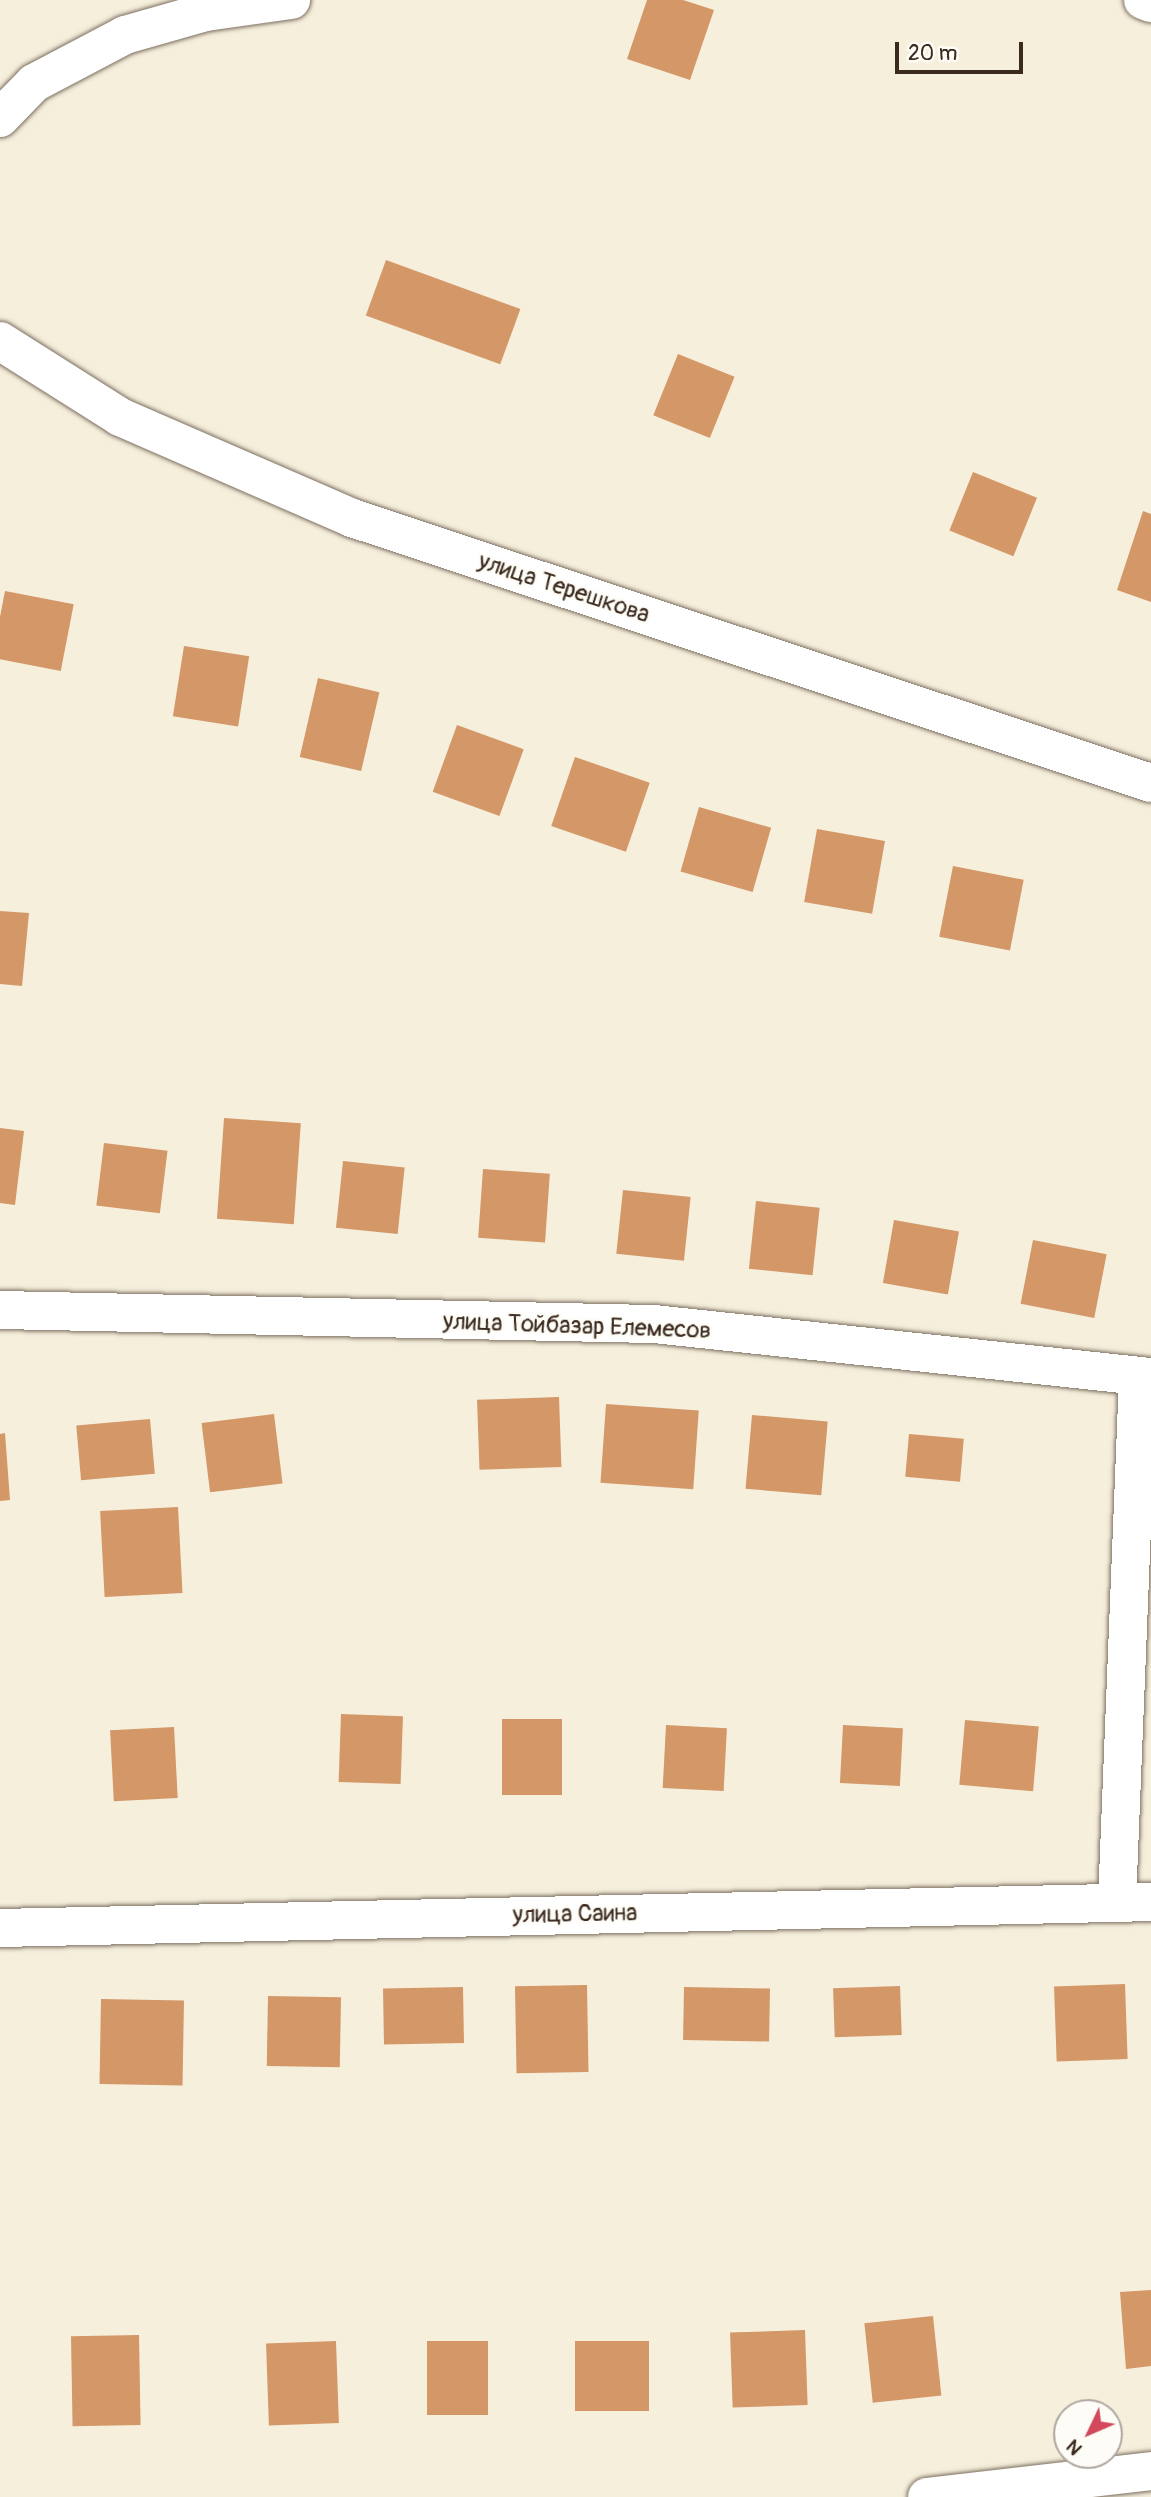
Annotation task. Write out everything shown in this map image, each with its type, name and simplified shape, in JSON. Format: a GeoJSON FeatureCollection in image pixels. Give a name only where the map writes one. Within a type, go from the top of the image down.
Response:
{"type":"FeatureCollection","features":[{"type":"Feature","properties":{"kind":"street"},"geometry":{"type":"LineString","coordinates":[[0,118],[34,83],[125,35],[206,12],[291,0]]}},
{"type":"Feature","properties":{"kind":"street"},"geometry":{"type":"LineString","coordinates":[[1143,0],[1151,3]]}},
{"type":"Feature","properties":{"kind":"street","name":"улица Терешкова"},"geometry":{"type":"LineString","coordinates":[[0,341],[120,417],[352,518],[1151,783]]}},
{"type":"Feature","properties":{"kind":"street","name":"улица Тойбазар Елемесов"},"geometry":{"type":"LineString","coordinates":[[0,1310],[654,1324],[1145,1376]]}},
{"type":"Feature","properties":{"kind":"street"},"geometry":{"type":"LineString","coordinates":[[1134,1902],[1145,1376]]}},
{"type":"Feature","properties":{"kind":"street","name":"улица Саина"},"geometry":{"type":"LineString","coordinates":[[0,1928],[1134,1902]]}},
{"type":"Feature","properties":{"kind":"street"},"geometry":{"type":"LineString","coordinates":[[927,2497],[1151,2471]]}},
{"type":"Feature","properties":{"kind":"building"},"geometry":{"type":"Polygon","coordinates":[[[647,0],[683,0],[714,10],[690,80],[627,59],[647,0]]]}},
{"type":"Feature","properties":{"kind":"building"},"geometry":{"type":"Polygon","coordinates":[[[386,260],[520,309],[500,364],[366,315],[386,260]]]}},
{"type":"Feature","properties":{"kind":"building"},"geometry":{"type":"Polygon","coordinates":[[[678,354],[735,377],[710,438],[653,415],[678,354]]]}},
{"type":"Feature","properties":{"kind":"building"},"geometry":{"type":"Polygon","coordinates":[[[973,472],[1037,498],[1013,556],[949,530],[973,472]]]}},
{"type":"Feature","properties":{"kind":"building"},"geometry":{"type":"Polygon","coordinates":[[[1143,511],[1151,514],[1151,602],[1117,590],[1143,511]]]}},
{"type":"Feature","properties":{"kind":"building"},"geometry":{"type":"Polygon","coordinates":[[[5,591],[74,604],[61,671],[0,659],[0,617],[5,591]]]}},
{"type":"Feature","properties":{"kind":"building"},"geometry":{"type":"Polygon","coordinates":[[[184,646],[249,656],[238,726],[173,716],[184,646]]]}},
{"type":"Feature","properties":{"kind":"building"},"geometry":{"type":"Polygon","coordinates":[[[318,678],[379,692],[361,771],[300,757],[318,678]]]}},
{"type":"Feature","properties":{"kind":"building"},"geometry":{"type":"Polygon","coordinates":[[[457,725],[524,749],[499,816],[433,792],[457,725]]]}},
{"type":"Feature","properties":{"kind":"building"},"geometry":{"type":"Polygon","coordinates":[[[575,757],[650,783],[626,852],[551,826],[575,757]]]}},
{"type":"Feature","properties":{"kind":"building"},"geometry":{"type":"Polygon","coordinates":[[[699,807],[771,828],[753,892],[681,871],[699,807]]]}},
{"type":"Feature","properties":{"kind":"building"},"geometry":{"type":"Polygon","coordinates":[[[817,829],[885,841],[872,914],[804,902],[817,829]]]}},
{"type":"Feature","properties":{"kind":"building"},"geometry":{"type":"Polygon","coordinates":[[[953,866],[1024,880],[1010,950],[939,937],[953,866]]]}},
{"type":"Feature","properties":{"kind":"building"},"geometry":{"type":"Polygon","coordinates":[[[0,911],[29,913],[22,986],[0,984],[0,911]]]}},
{"type":"Feature","properties":{"kind":"building"},"geometry":{"type":"Polygon","coordinates":[[[224,1118],[301,1123],[294,1224],[217,1219],[224,1118]]]}},
{"type":"Feature","properties":{"kind":"building"},"geometry":{"type":"Polygon","coordinates":[[[0,1128],[24,1131],[15,1205],[0,1203],[0,1128]]]}},
{"type":"Feature","properties":{"kind":"building"},"geometry":{"type":"Polygon","coordinates":[[[104,1143],[168,1151],[160,1213],[96,1206],[104,1143]]]}},
{"type":"Feature","properties":{"kind":"building"},"geometry":{"type":"Polygon","coordinates":[[[343,1161],[405,1167],[398,1234],[336,1228],[343,1161]]]}},
{"type":"Feature","properties":{"kind":"building"},"geometry":{"type":"Polygon","coordinates":[[[483,1169],[550,1174],[545,1243],[478,1238],[483,1169]]]}},
{"type":"Feature","properties":{"kind":"building"},"geometry":{"type":"Polygon","coordinates":[[[623,1190],[691,1197],[684,1261],[616,1254],[623,1190]]]}},
{"type":"Feature","properties":{"kind":"building"},"geometry":{"type":"Polygon","coordinates":[[[756,1201],[820,1208],[813,1275],[749,1269],[756,1201]]]}},
{"type":"Feature","properties":{"kind":"building"},"geometry":{"type":"Polygon","coordinates":[[[894,1220],[959,1231],[948,1294],[883,1283],[894,1220]]]}},
{"type":"Feature","properties":{"kind":"building"},"geometry":{"type":"Polygon","coordinates":[[[1033,1240],[1107,1254],[1094,1318],[1021,1304],[1033,1240]]]}},
{"type":"Feature","properties":{"kind":"building"},"geometry":{"type":"Polygon","coordinates":[[[559,1397],[561,1467],[479,1470],[477,1400],[559,1397]]]}},
{"type":"Feature","properties":{"kind":"building"},"geometry":{"type":"Polygon","coordinates":[[[606,1404],[699,1410],[693,1489],[600,1483],[606,1404]]]}},
{"type":"Feature","properties":{"kind":"building"},"geometry":{"type":"Polygon","coordinates":[[[274,1414],[283,1483],[210,1492],[202,1423],[274,1414]]]}},
{"type":"Feature","properties":{"kind":"building"},"geometry":{"type":"Polygon","coordinates":[[[752,1415],[828,1422],[821,1495],[746,1489],[752,1415]]]}},
{"type":"Feature","properties":{"kind":"building"},"geometry":{"type":"Polygon","coordinates":[[[150,1419],[155,1474],[81,1480],[76,1425],[150,1419]]]}},
{"type":"Feature","properties":{"kind":"building"},"geometry":{"type":"Polygon","coordinates":[[[5,1433],[10,1500],[0,1501],[0,1434],[5,1433]]]}},
{"type":"Feature","properties":{"kind":"building"},"geometry":{"type":"Polygon","coordinates":[[[909,1434],[964,1439],[960,1482],[905,1477],[909,1434]]]}},
{"type":"Feature","properties":{"kind":"building"},"geometry":{"type":"Polygon","coordinates":[[[178,1507],[183,1593],[105,1597],[100,1511],[178,1507]]]}},
{"type":"Feature","properties":{"kind":"building"},"geometry":{"type":"Polygon","coordinates":[[[341,1714],[403,1716],[401,1784],[339,1782],[341,1714]]]}},
{"type":"Feature","properties":{"kind":"building"},"geometry":{"type":"Polygon","coordinates":[[[502,1719],[562,1719],[562,1795],[502,1795],[502,1719]]]}},
{"type":"Feature","properties":{"kind":"building"},"geometry":{"type":"Polygon","coordinates":[[[965,1720],[1039,1726],[1033,1791],[959,1785],[965,1720]]]}},
{"type":"Feature","properties":{"kind":"building"},"geometry":{"type":"Polygon","coordinates":[[[666,1725],[727,1728],[724,1791],[663,1788],[666,1725]]]}},
{"type":"Feature","properties":{"kind":"building"},"geometry":{"type":"Polygon","coordinates":[[[843,1725],[903,1728],[900,1786],[840,1783],[843,1725]]]}},
{"type":"Feature","properties":{"kind":"building"},"geometry":{"type":"Polygon","coordinates":[[[174,1727],[178,1798],[114,1801],[110,1730],[174,1727]]]}},
{"type":"Feature","properties":{"kind":"building"},"geometry":{"type":"Polygon","coordinates":[[[1125,1984],[1128,2059],[1057,2061],[1054,1986],[1125,1984]]]}},
{"type":"Feature","properties":{"kind":"building"},"geometry":{"type":"Polygon","coordinates":[[[587,1985],[589,2072],[517,2073],[515,1986],[587,1985]]]}},
{"type":"Feature","properties":{"kind":"building"},"geometry":{"type":"Polygon","coordinates":[[[900,1986],[902,2035],[835,2037],[833,1988],[900,1986]]]}},
{"type":"Feature","properties":{"kind":"building"},"geometry":{"type":"Polygon","coordinates":[[[463,1987],[464,2043],[384,2044],[383,1988],[463,1987]]]}},
{"type":"Feature","properties":{"kind":"building"},"geometry":{"type":"Polygon","coordinates":[[[684,1987],[770,1989],[769,2041],[683,2040],[684,1987]]]}},
{"type":"Feature","properties":{"kind":"building"},"geometry":{"type":"Polygon","coordinates":[[[268,1996],[341,1997],[340,2067],[267,2066],[268,1996]]]}},
{"type":"Feature","properties":{"kind":"building"},"geometry":{"type":"Polygon","coordinates":[[[101,1999],[184,2000],[183,2085],[100,2084],[101,1999]]]}},
{"type":"Feature","properties":{"kind":"building"},"geometry":{"type":"Polygon","coordinates":[[[1151,2290],[1151,2366],[1126,2369],[1120,2292],[1151,2290]]]}},
{"type":"Feature","properties":{"kind":"building"},"geometry":{"type":"Polygon","coordinates":[[[933,2316],[941,2396],[873,2403],[864,2323],[933,2316]]]}},
{"type":"Feature","properties":{"kind":"building"},"geometry":{"type":"Polygon","coordinates":[[[805,2330],[808,2405],[733,2408],[730,2333],[805,2330]]]}},
{"type":"Feature","properties":{"kind":"building"},"geometry":{"type":"Polygon","coordinates":[[[139,2335],[141,2425],[73,2426],[71,2336],[139,2335]]]}},
{"type":"Feature","properties":{"kind":"building"},"geometry":{"type":"Polygon","coordinates":[[[336,2341],[339,2423],[269,2425],[266,2343],[336,2341]]]}},
{"type":"Feature","properties":{"kind":"building"},"geometry":{"type":"Polygon","coordinates":[[[427,2341],[488,2341],[488,2415],[427,2415],[427,2341]]]}},
{"type":"Feature","properties":{"kind":"building"},"geometry":{"type":"Polygon","coordinates":[[[575,2341],[649,2341],[649,2411],[575,2411],[575,2341]]]}}]}
